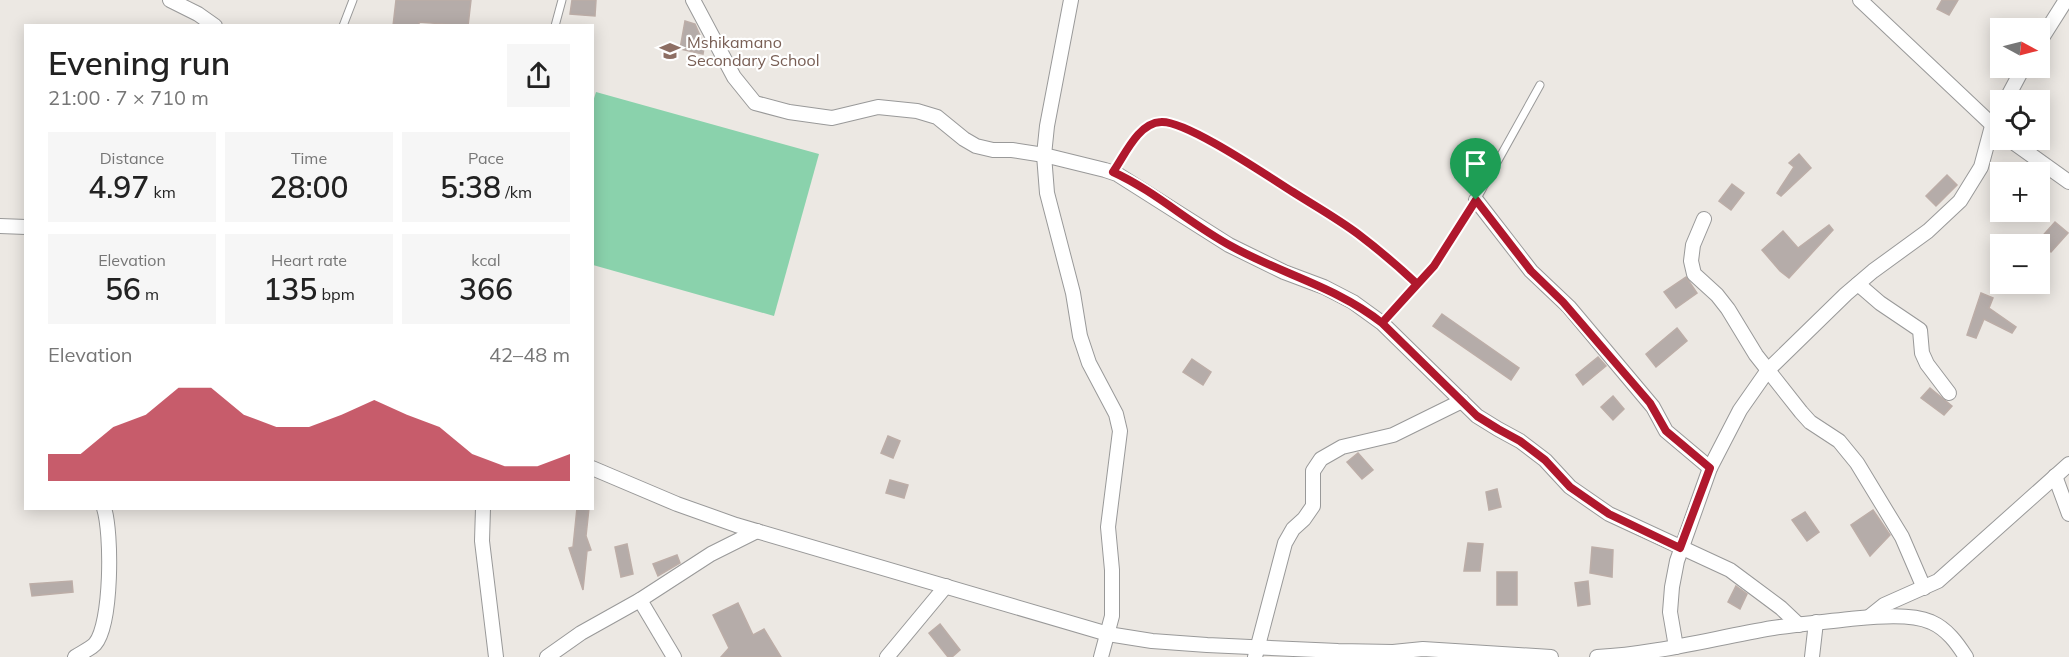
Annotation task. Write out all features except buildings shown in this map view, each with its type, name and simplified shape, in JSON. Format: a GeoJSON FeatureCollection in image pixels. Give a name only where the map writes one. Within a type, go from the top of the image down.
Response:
{"type":"FeatureCollection","features":[{"type":"Feature","properties":{"kind":"street"},"geometry":{"type":"LineString","coordinates":[[170,0],[212,24]]}},
{"type":"Feature","properties":{"kind":"street"},"geometry":{"type":"LineString","coordinates":[[693,0],[734,77],[755,104],[832,118],[878,107],[917,111],[937,117],[976,146],[1044,155],[1113,172],[1229,245],[1353,302],[1382,323],[1477,416],[1520,441],[1545,460],[1563,481],[1584,497],[1609,514],[1719,564],[1781,608],[1799,625]]}},
{"type":"Feature","properties":{"kind":"street"},"geometry":{"type":"LineString","coordinates":[[1071,0],[1056,73],[1044,155],[1047,193],[1073,293],[1080,336],[1089,363],[1116,414],[1120,431],[1108,518],[1113,604],[1101,657]]}},
{"type":"Feature","properties":{"kind":"street"},"geometry":{"type":"LineString","coordinates":[[1860,0],[1990,123]]}},
{"type":"Feature","properties":{"kind":"street"},"geometry":{"type":"LineString","coordinates":[[2050,25],[2066,0]]}},
{"type":"Feature","properties":{"kind":"street"},"geometry":{"type":"LineString","coordinates":[[1676,647],[1670,612],[1672,587],[1680,548],[1710,468],[1740,410],[1768,370],[1858,284],[1928,231],[1960,201],[1981,167],[1990,144]]}},
{"type":"Feature","properties":{"kind":"street"},"geometry":{"type":"LineString","coordinates":[[2024,150],[2069,182]]}},
{"type":"Feature","properties":{"kind":"street"},"geometry":{"type":"LineString","coordinates":[[1476,200],[1531,271],[1563,302],[1650,403],[1666,431],[1710,468]]}},
{"type":"Feature","properties":{"kind":"street"},"geometry":{"type":"LineString","coordinates":[[1704,219],[1693,245],[1693,272],[1717,295],[1755,354],[1789,398],[1810,422],[1839,441],[1857,463],[1902,537],[1924,588]]}},
{"type":"Feature","properties":{"kind":"street"},"geometry":{"type":"LineString","coordinates":[[0,226],[24,227]]}},
{"type":"Feature","properties":{"kind":"street"},"geometry":{"type":"LineString","coordinates":[[1858,284],[1880,303],[1920,330],[1922,353],[1927,364],[1949,393]]}},
{"type":"Feature","properties":{"kind":"street"},"geometry":{"type":"LineString","coordinates":[[1256,652],[1285,543],[1312,506],[1313,471],[1317,463],[1342,447],[1393,435],[1462,401]]}},
{"type":"Feature","properties":{"kind":"street"},"geometry":{"type":"LineString","coordinates":[[1869,617],[1884,605],[1924,588],[1946,573],[2069,464]]}},
{"type":"Feature","properties":{"kind":"street"},"geometry":{"type":"LineString","coordinates":[[594,469],[677,504],[757,531],[1108,634],[1256,652],[1423,650],[1551,657]]}},
{"type":"Feature","properties":{"kind":"street"},"geometry":{"type":"LineString","coordinates":[[2055,476],[2069,514]]}},
{"type":"Feature","properties":{"kind":"street"},"geometry":{"type":"LineString","coordinates":[[75,657],[94,644],[104,619],[110,550],[104,510]]}},
{"type":"Feature","properties":{"kind":"street"},"geometry":{"type":"LineString","coordinates":[[483,510],[482,541],[496,657]]}},
{"type":"Feature","properties":{"kind":"street"},"geometry":{"type":"LineString","coordinates":[[547,657],[711,554],[757,531]]}},
{"type":"Feature","properties":{"kind":"street"},"geometry":{"type":"LineString","coordinates":[[887,657],[946,586]]}},
{"type":"Feature","properties":{"kind":"street"},"geometry":{"type":"LineString","coordinates":[[640,600],[674,657]]}},
{"type":"Feature","properties":{"kind":"street"},"geometry":{"type":"LineString","coordinates":[[1597,657],[1636,655],[1816,622],[1869,617],[1898,617],[1930,622],[1950,635],[1966,657]]}},
{"type":"Feature","properties":{"kind":"street"},"geometry":{"type":"LineString","coordinates":[[1812,657],[1816,622]]}},
{"type":"Feature","properties":{"kind":"lane"},"geometry":{"type":"LineString","coordinates":[[344,24],[353,0]]}},
{"type":"Feature","properties":{"kind":"lane"},"geometry":{"type":"LineString","coordinates":[[556,24],[562,0]]}},
{"type":"Feature","properties":{"kind":"lane"},"geometry":{"type":"LineString","coordinates":[[1382,323],[1434,266],[1476,200],[1540,85]]}},
{"type":"Feature","properties":{"kind":"lane"},"geometry":{"type":"LineString","coordinates":[[1113,172],[1137,136],[1147,126],[1161,122],[1173,123],[1251,165],[1357,233],[1417,284]]}},
{"type":"Feature","properties":{"kind":"green space"},"geometry":{"type":"Polygon","coordinates":[[[596,92],[819,154],[774,316],[594,265],[594,98],[596,92]]]}},
{"type":"Feature","properties":{"kind":"place","name":"Mshikamano Secondary School"},"geometry":{"type":"Point","coordinates":[670,51]}},
{"type":"Feature","properties":{"kind":"route"},"geometry":{"type":"LineString","coordinates":[[1476,200],[1434,266],[1382,323],[1353,302],[1324,287],[1284,272],[1229,245],[1113,172],[1137,136],[1147,126],[1161,122],[1173,123],[1251,165],[1357,233],[1417,284],[1382,323],[1477,416],[1520,441],[1545,460],[1570,487],[1609,514],[1680,548],[1710,468],[1666,431],[1650,403],[1563,302],[1531,271],[1476,200]]}}]}
